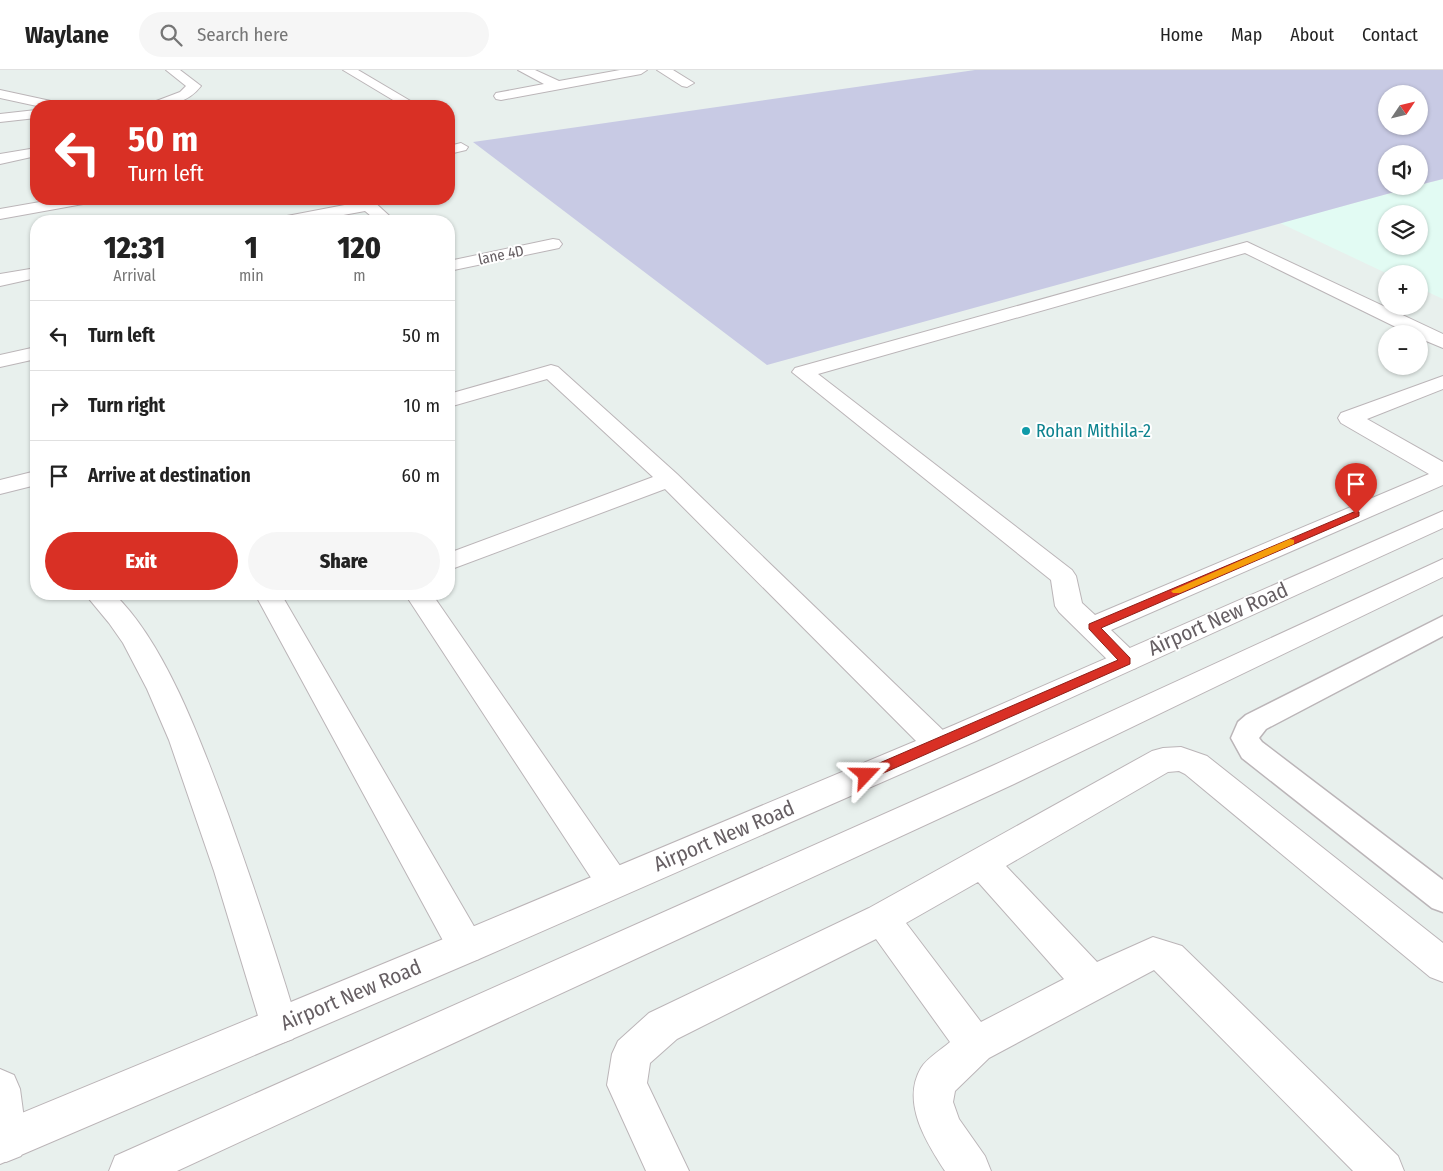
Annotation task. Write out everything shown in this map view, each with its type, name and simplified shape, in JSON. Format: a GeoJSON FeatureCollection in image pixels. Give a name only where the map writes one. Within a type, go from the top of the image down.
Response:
{"type":"FeatureCollection","features":[{"type":"Feature","properties":{"kind":"street"},"geometry":{"type":"LineString","coordinates":[[170,100],[185,94],[194,86],[172,70]]}},
{"type":"Feature","properties":{"kind":"street"},"geometry":{"type":"LineString","coordinates":[[349,70],[402,100]]}},
{"type":"Feature","properties":{"kind":"street"},"geometry":{"type":"LineString","coordinates":[[524,70],[557,85]]}},
{"type":"Feature","properties":{"kind":"street"},"geometry":{"type":"LineString","coordinates":[[501,96],[641,70]]}},
{"type":"Feature","properties":{"kind":"street"},"geometry":{"type":"LineString","coordinates":[[662,70],[687,82]]}},
{"type":"Feature","properties":{"kind":"street"},"geometry":{"type":"LineString","coordinates":[[0,94],[30,101]]}},
{"type":"Feature","properties":{"kind":"street"},"geometry":{"type":"LineString","coordinates":[[0,118],[30,115]]}},
{"type":"Feature","properties":{"kind":"street"},"geometry":{"type":"LineString","coordinates":[[0,159],[30,153]]}},
{"type":"Feature","properties":{"kind":"street"},"geometry":{"type":"LineString","coordinates":[[0,214],[50,205]]}},
{"type":"Feature","properties":{"kind":"street"},"geometry":{"type":"LineString","coordinates":[[311,215],[352,205]]}},
{"type":"Feature","properties":{"kind":"street"},"geometry":{"type":"LineString","coordinates":[[368,205],[380,215]]}},
{"type":"Feature","properties":{"kind":"street","name":"lane 4D"},"geometry":{"type":"LineString","coordinates":[[455,265],[552,244]]}},
{"type":"Feature","properties":{"kind":"street"},"geometry":{"type":"LineString","coordinates":[[1126,661],[1093,627],[1069,606],[1063,576],[802,372],[1247,247],[1443,342]]}},
{"type":"Feature","properties":{"kind":"street"},"geometry":{"type":"LineString","coordinates":[[0,280],[30,274]]}},
{"type":"Feature","properties":{"kind":"street"},"geometry":{"type":"LineString","coordinates":[[0,361],[30,354]]}},
{"type":"Feature","properties":{"kind":"street"},"geometry":{"type":"LineString","coordinates":[[455,399],[550,371],[669,478],[938,744]]}},
{"type":"Feature","properties":{"kind":"street"},"geometry":{"type":"LineString","coordinates":[[1443,382],[1349,418],[1443,472]]}},
{"type":"Feature","properties":{"kind":"street"},"geometry":{"type":"LineString","coordinates":[[1093,627],[1443,476]]}},
{"type":"Feature","properties":{"kind":"street"},"geometry":{"type":"LineString","coordinates":[[455,560],[669,478]]}},
{"type":"Feature","properties":{"kind":"street"},"geometry":{"type":"LineString","coordinates":[[0,487],[30,480]]}},
{"type":"Feature","properties":{"kind":"street","name":"Airport New Road"},"geometry":{"type":"LineString","coordinates":[[3,1142],[466,947],[938,744],[1443,519]]}},
{"type":"Feature","properties":{"kind":"street"},"geometry":{"type":"LineString","coordinates":[[130,1171],[1003,775],[1443,567]]}},
{"type":"Feature","properties":{"kind":"street"},"geometry":{"type":"LineString","coordinates":[[104,600],[118,615],[167,700],[194,763],[247,916],[279,1026]]}},
{"type":"Feature","properties":{"kind":"street"},"geometry":{"type":"LineString","coordinates":[[271,600],[466,947]]}},
{"type":"Feature","properties":{"kind":"street"},"geometry":{"type":"LineString","coordinates":[[422,600],[613,883]]}},
{"type":"Feature","properties":{"kind":"street"},"geometry":{"type":"LineString","coordinates":[[668,1171],[627,1085],[632,1054],[664,1026],[882,919],[983,864],[1163,760],[1181,759],[1196,765],[1443,965]]}},
{"type":"Feature","properties":{"kind":"street"},"geometry":{"type":"LineString","coordinates":[[983,864],[1092,984]]}},
{"type":"Feature","properties":{"kind":"street"},"geometry":{"type":"LineString","coordinates":[[882,919],[975,1045]]}},
{"type":"Feature","properties":{"kind":"street"},"geometry":{"type":"LineString","coordinates":[[970,1171],[944,1131],[933,1102],[936,1081],[975,1045],[1153,953],[1169,958],[1383,1171]]}},
{"type":"Feature","properties":{"kind":"street"},"geometry":{"type":"LineString","coordinates":[[0,1090],[3,1142]]}},
{"type":"Feature","properties":{"kind":"lane"},"geometry":{"type":"LineString","coordinates":[[1443,625],[1256,722],[1248,729],[1245,738],[1252,750],[1443,898]]}},
{"type":"Feature","properties":{"kind":"shaded area"},"geometry":{"type":"Polygon","coordinates":[[[975,70],[1443,70],[1443,179],[1428,183],[1428,145],[1378,145],[1378,195],[1383,195],[767,365],[473,142],[975,70]]]}},
{"type":"Feature","properties":{"kind":"shaded area"},"geometry":{"type":"Polygon","coordinates":[[[1443,179],[1443,299],[1428,292],[1428,265],[1378,265],[1378,269],[1280,223],[1384,195],[1428,195],[1428,183],[1443,179]]]}},
{"type":"Feature","properties":{"kind":"slow traffic"},"geometry":{"type":"LineString","coordinates":[[1177,591],[1290,542]]}},
{"type":"Feature","properties":{"kind":"place","name":"Rohan Mithila-2"},"geometry":{"type":"Point","coordinates":[1026,431]}},
{"type":"Feature","properties":{"kind":"route"},"geometry":{"type":"LineString","coordinates":[[866,775],[1126,661],[1093,627],[1356,514]]}}]}
